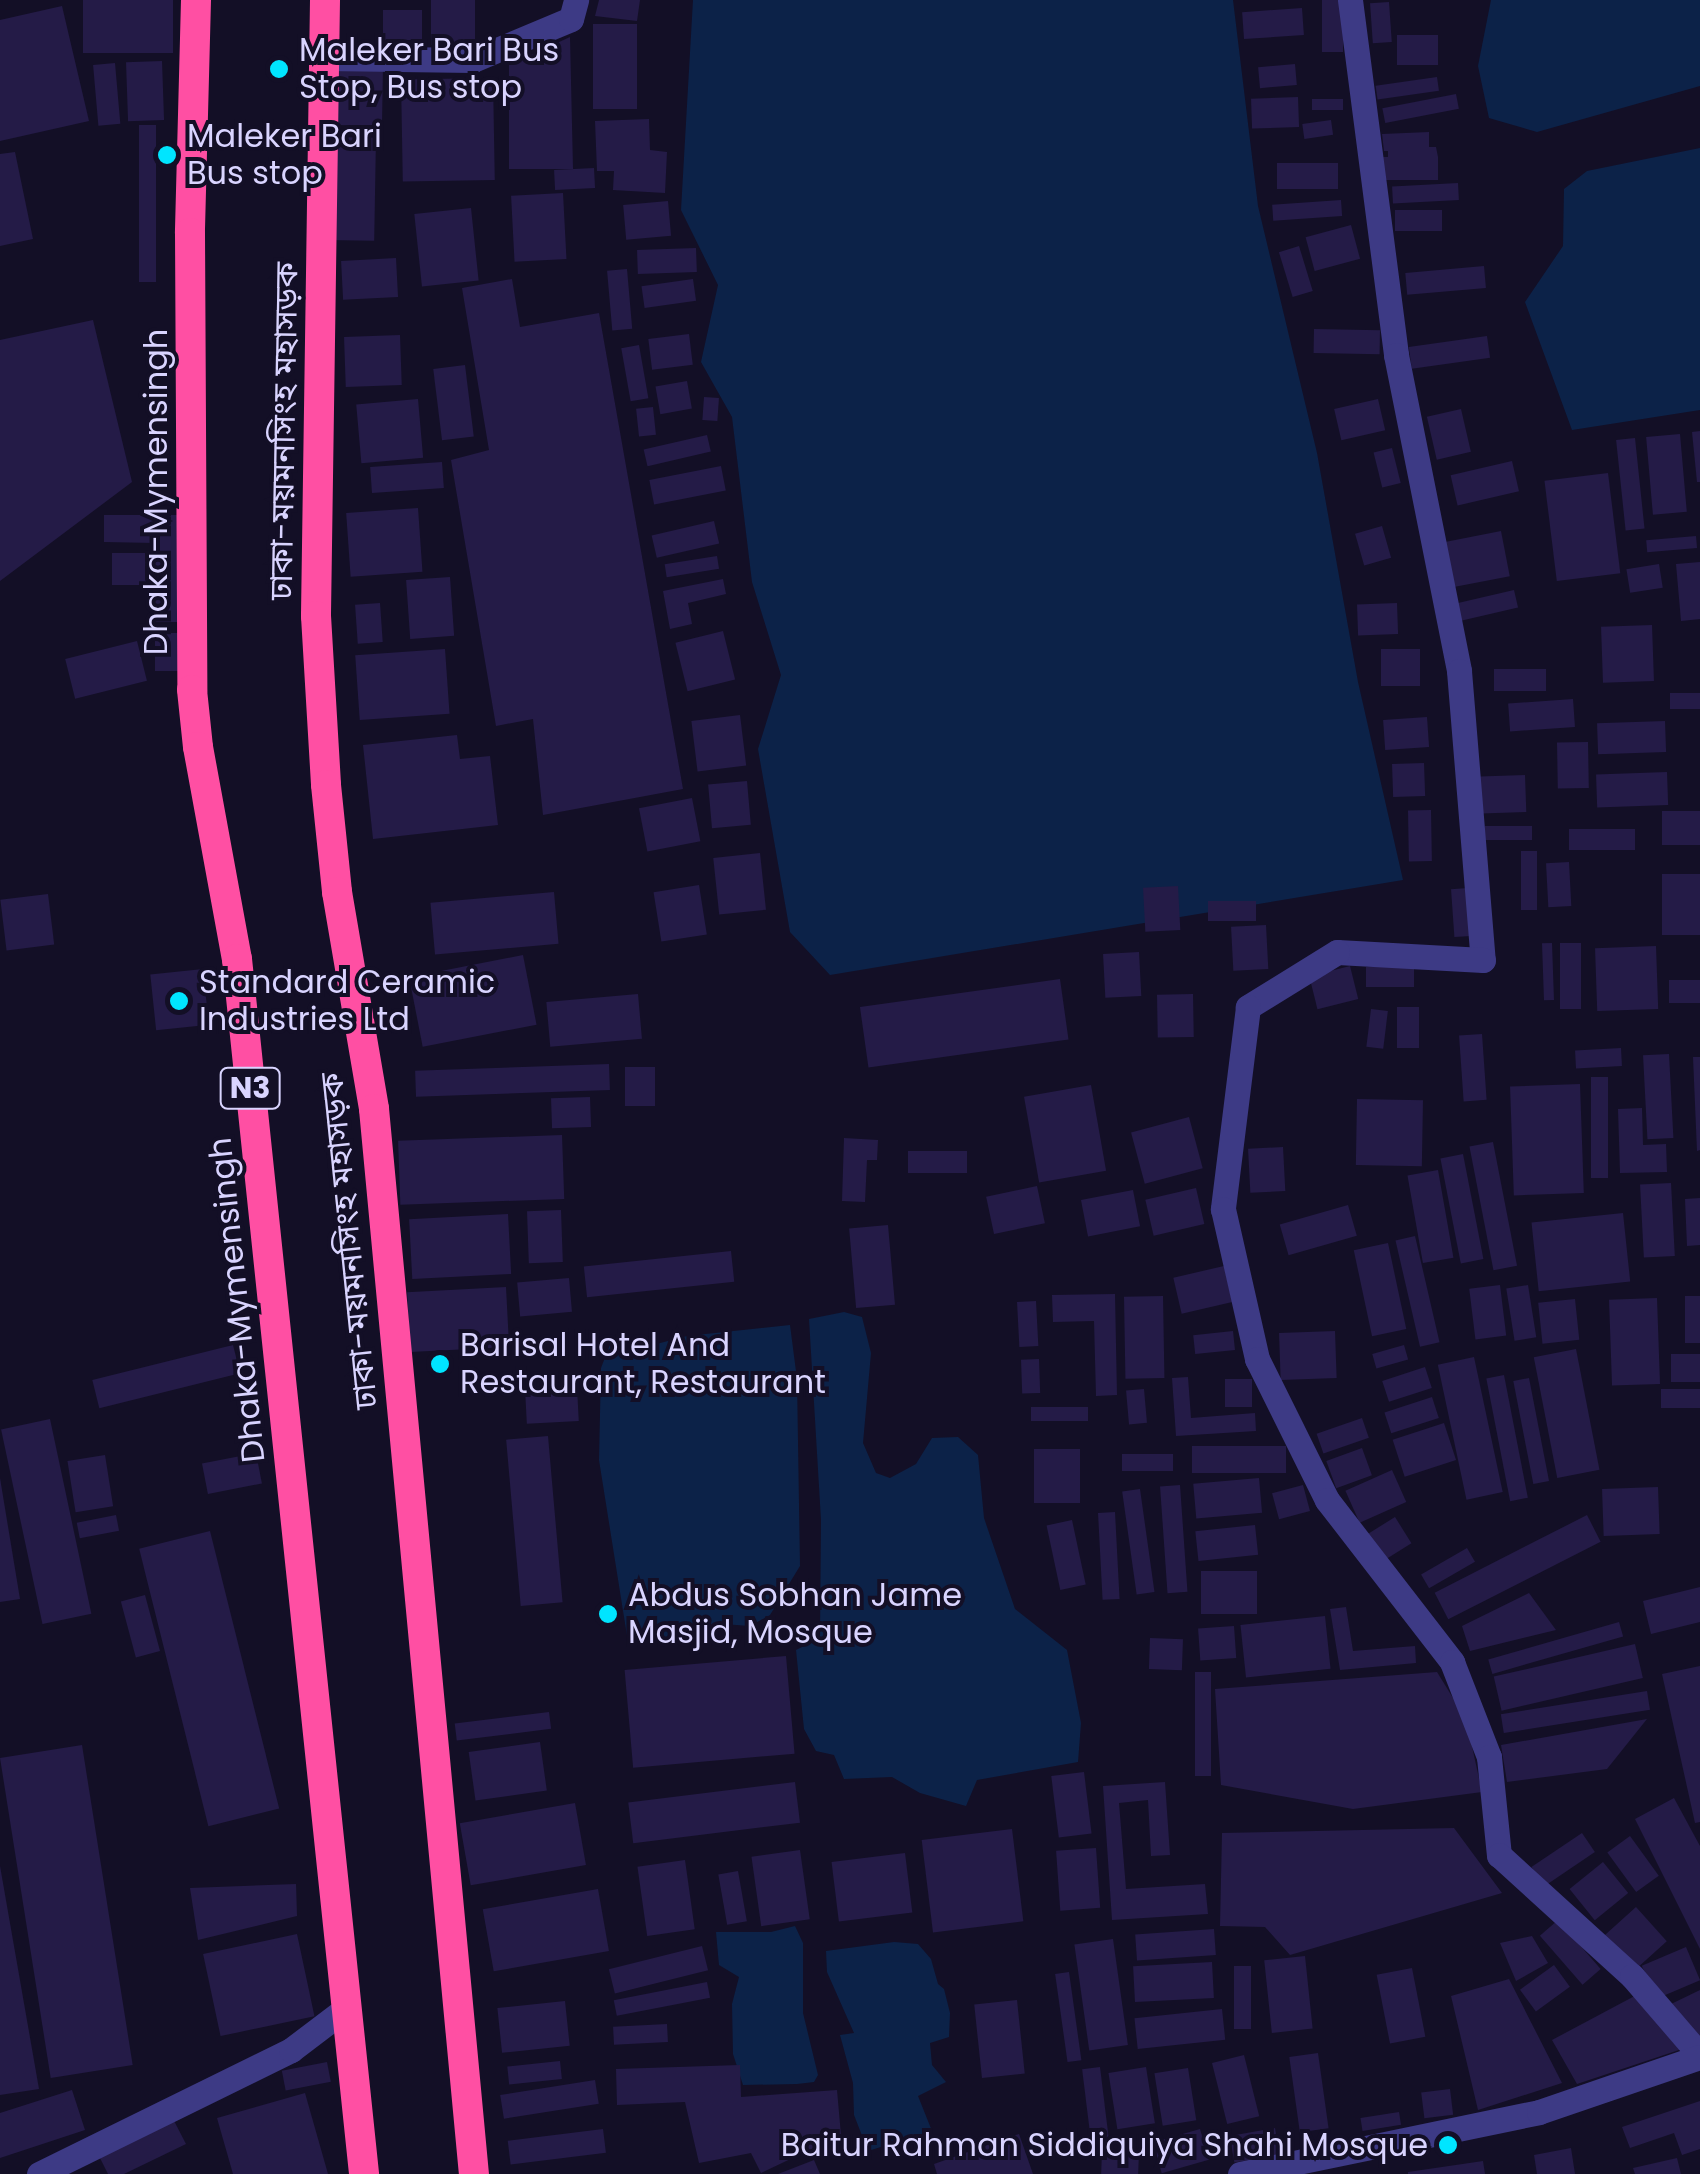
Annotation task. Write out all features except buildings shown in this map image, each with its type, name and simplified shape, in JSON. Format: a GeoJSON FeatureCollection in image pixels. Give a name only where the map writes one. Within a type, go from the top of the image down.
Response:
{"type":"FeatureCollection","features":[{"type":"Feature","properties":{"kind":"highway","name":"Dhaka-Mymensingh"},"geometry":{"type":"LineString","coordinates":[[196,0],[190,232],[192,690],[198,747],[236,959],[364,2174]]}},
{"type":"Feature","properties":{"kind":"highway","name":"ঢাকা-ময়মনসিংহ মহাসড়ক"},"geometry":{"type":"LineString","coordinates":[[325,0],[316,616],[326,785],[337,892],[374,1109],[474,2174]]}},
{"type":"Feature","properties":{"kind":"street"},"geometry":{"type":"LineString","coordinates":[[324,58],[473,60],[571,19],[576,0]]}},
{"type":"Feature","properties":{"kind":"street"},"geometry":{"type":"LineString","coordinates":[[1240,2174],[1539,2112],[1700,2056],[1632,1976],[1500,1855],[1489,1756],[1452,1662],[1327,1500],[1257,1359],[1223,1210],[1248,1008],[1337,952],[1484,960],[1459,671],[1396,355],[1350,0]]}},
{"type":"Feature","properties":{"kind":"street"},"geometry":{"type":"LineString","coordinates":[[39,2174],[291,2050],[345,2009]]}},
{"type":"Feature","properties":{"kind":"water"},"geometry":{"type":"Polygon","coordinates":[[[693,0],[1233,0],[1258,206],[1317,453],[1358,682],[1403,880],[830,975],[790,932],[758,749],[781,675],[752,582],[732,417],[701,362],[718,285],[681,210],[693,0]]]}},
{"type":"Feature","properties":{"kind":"water"},"geometry":{"type":"Polygon","coordinates":[[[1491,0],[1700,0],[1700,86],[1537,132],[1489,118],[1478,66],[1491,0]]]}},
{"type":"Feature","properties":{"kind":"water"},"geometry":{"type":"Polygon","coordinates":[[[1700,148],[1700,410],[1572,430],[1525,302],[1563,246],[1564,189],[1587,171],[1700,148]]]}},
{"type":"Feature","properties":{"kind":"water"},"geometry":{"type":"Polygon","coordinates":[[[844,1312],[862,1317],[871,1353],[863,1443],[876,1473],[890,1478],[916,1464],[932,1438],[958,1437],[978,1455],[984,1518],[1015,1609],[1067,1650],[1081,1723],[1078,1762],[977,1780],[966,1806],[920,1793],[892,1777],[844,1779],[834,1755],[816,1751],[804,1729],[796,1650],[820,1638],[821,1520],[809,1319],[844,1312]]]}},
{"type":"Feature","properties":{"kind":"water"},"geometry":{"type":"Polygon","coordinates":[[[790,1325],[797,1379],[800,1566],[770,1615],[750,1626],[723,1624],[654,1643],[628,1642],[599,1460],[601,1368],[611,1342],[645,1347],[687,1336],[790,1325]]]}},
{"type":"Feature","properties":{"kind":"water"},"geometry":{"type":"Polygon","coordinates":[[[795,1926],[803,1943],[803,2013],[818,2075],[814,2082],[743,2085],[733,2054],[732,2004],[739,1977],[719,1965],[716,1932],[771,1932],[795,1926]]]}},
{"type":"Feature","properties":{"kind":"water"},"geometry":{"type":"Polygon","coordinates":[[[894,1942],[918,1944],[931,1959],[938,1984],[944,1989],[950,2013],[949,2037],[930,2043],[932,2065],[946,2082],[918,2096],[932,2131],[868,2151],[854,2115],[853,2083],[840,2035],[854,2033],[827,1972],[826,1951],[894,1942]]]}},
{"type":"Feature","properties":{"kind":"place","name":"Maleker Bari Bus Stop, Bus stop"},"geometry":{"type":"Point","coordinates":[279,69]}},
{"type":"Feature","properties":{"kind":"place","name":"Maleker Bari Bus stop"},"geometry":{"type":"Point","coordinates":[167,155]}},
{"type":"Feature","properties":{"kind":"place","name":"Standard Ceramic Industries Ltd"},"geometry":{"type":"Point","coordinates":[179,1001]}},
{"type":"Feature","properties":{"kind":"place","name":"Barisal Hotel And Restaurant, Restaurant"},"geometry":{"type":"Point","coordinates":[440,1364]}},
{"type":"Feature","properties":{"kind":"place","name":"Abdus Sobhan Jame Masjid, Mosque"},"geometry":{"type":"Point","coordinates":[608,1614]}},
{"type":"Feature","properties":{"kind":"place","name":"Baitur Rahman Siddiquiya Shahi Mosque"},"geometry":{"type":"Point","coordinates":[1448,2145]}}]}
